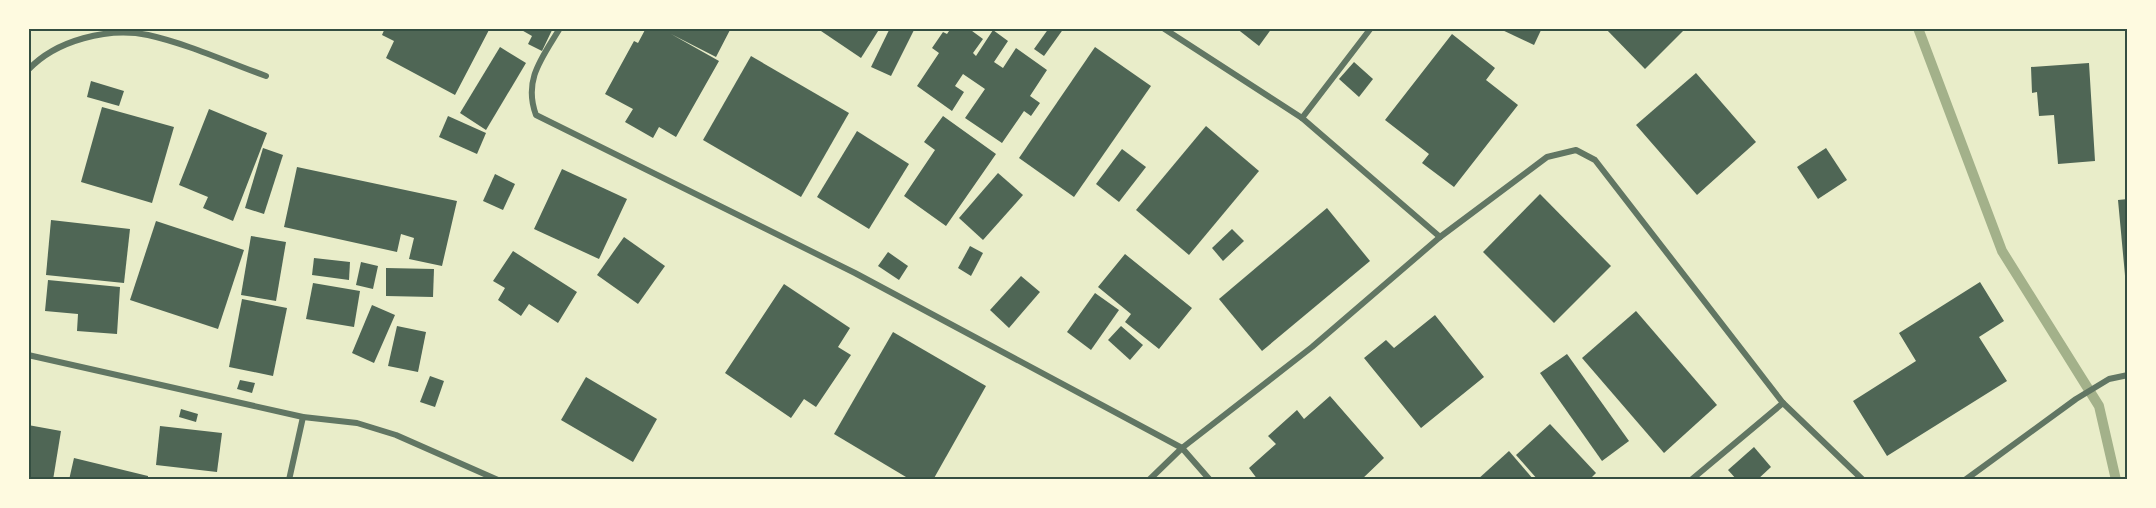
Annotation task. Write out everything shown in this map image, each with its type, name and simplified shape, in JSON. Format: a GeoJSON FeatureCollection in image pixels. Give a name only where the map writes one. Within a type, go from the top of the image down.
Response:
{"type":"FeatureCollection","features":[{"type":"Feature","properties":{"kind":"street"},"geometry":{"type":"LineString","coordinates":[[560,28],[530,84],[531,103],[536,116],[855,273],[1182,448],[1210,480]]}},
{"type":"Feature","properties":{"kind":"street"},"geometry":{"type":"LineString","coordinates":[[1163,28],[1302,118],[1440,237]]}},
{"type":"Feature","properties":{"kind":"street"},"geometry":{"type":"LineString","coordinates":[[1302,118],[1371,28]]}},
{"type":"Feature","properties":{"kind":"street"},"geometry":{"type":"LineString","coordinates":[[28,70],[47,53],[70,42],[125,33],[170,41],[266,76]]}},
{"type":"Feature","properties":{"kind":"street"},"geometry":{"type":"LineString","coordinates":[[1149,480],[1182,448],[1312,346],[1440,237],[1548,157],[1576,150],[1595,160],[1783,403],[1863,480]]}},
{"type":"Feature","properties":{"kind":"street"},"geometry":{"type":"LineString","coordinates":[[28,356],[303,417],[357,423],[396,435],[498,480]]}},
{"type":"Feature","properties":{"kind":"street"},"geometry":{"type":"LineString","coordinates":[[1965,480],[2076,399],[2109,379],[2127,375]]}},
{"type":"Feature","properties":{"kind":"street"},"geometry":{"type":"LineString","coordinates":[[1691,480],[1783,403]]}},
{"type":"Feature","properties":{"kind":"street"},"geometry":{"type":"LineString","coordinates":[[290,480],[303,417]]}},
{"type":"Feature","properties":{"kind":"building"},"geometry":{"type":"Polygon","coordinates":[[[385,28],[490,28],[455,95],[386,58],[394,41],[382,35],[385,28]]]}},
{"type":"Feature","properties":{"kind":"building"},"geometry":{"type":"Polygon","coordinates":[[[518,28],[553,28],[542,51],[528,44],[532,36],[518,28]]]}},
{"type":"Feature","properties":{"kind":"building"},"geometry":{"type":"Polygon","coordinates":[[[646,28],[731,28],[716,57],[671,34],[719,61],[676,137],[659,127],[653,138],[625,122],[633,109],[605,94],[634,41],[638,43],[646,28]]]}},
{"type":"Feature","properties":{"kind":"building"},"geometry":{"type":"Polygon","coordinates":[[[823,28],[880,28],[861,58],[821,31],[823,28]]]}},
{"type":"Feature","properties":{"kind":"building"},"geometry":{"type":"Polygon","coordinates":[[[890,28],[915,28],[891,76],[871,67],[890,28]]]}},
{"type":"Feature","properties":{"kind":"building"},"geometry":{"type":"Polygon","coordinates":[[[951,28],[968,28],[983,39],[973,53],[976,56],[993,30],[1008,41],[994,62],[1003,68],[1016,48],[1047,70],[1030,96],[1040,103],[1031,116],[1024,111],[1002,143],[965,118],[985,89],[963,74],[955,86],[964,92],[952,111],[917,86],[939,53],[932,48],[943,32],[947,34],[951,28]]]}},
{"type":"Feature","properties":{"kind":"building"},"geometry":{"type":"Polygon","coordinates":[[[1049,28],[1064,28],[1044,56],[1034,49],[1049,28]]]}},
{"type":"Feature","properties":{"kind":"building"},"geometry":{"type":"Polygon","coordinates":[[[1236,28],[1272,28],[1259,46],[1236,28]]]}},
{"type":"Feature","properties":{"kind":"building"},"geometry":{"type":"Polygon","coordinates":[[[1498,28],[1542,28],[1534,45],[1498,28]]]}},
{"type":"Feature","properties":{"kind":"building"},"geometry":{"type":"Polygon","coordinates":[[[1605,28],[1686,28],[1645,69],[1605,28]]]}},
{"type":"Feature","properties":{"kind":"building"},"geometry":{"type":"Polygon","coordinates":[[[1452,34],[1495,68],[1486,80],[1518,105],[1454,187],[1422,163],[1429,154],[1385,120],[1452,34]]]}},
{"type":"Feature","properties":{"kind":"building"},"geometry":{"type":"Polygon","coordinates":[[[500,47],[526,63],[486,130],[460,113],[500,47]]]}},
{"type":"Feature","properties":{"kind":"building"},"geometry":{"type":"Polygon","coordinates":[[[1095,47],[1151,86],[1074,197],[1019,158],[1095,47]]]}},
{"type":"Feature","properties":{"kind":"building"},"geometry":{"type":"Polygon","coordinates":[[[751,56],[849,113],[801,197],[703,140],[751,56]]]}},
{"type":"Feature","properties":{"kind":"building"},"geometry":{"type":"Polygon","coordinates":[[[1354,62],[1373,79],[1359,97],[1339,79],[1354,62]]]}},
{"type":"Feature","properties":{"kind":"building"},"geometry":{"type":"Polygon","coordinates":[[[2089,63],[2095,161],[2058,164],[2054,115],[2039,116],[2037,92],[2032,93],[2031,67],[2089,63]]]}},
{"type":"Feature","properties":{"kind":"building"},"geometry":{"type":"Polygon","coordinates":[[[1696,73],[1756,142],[1697,195],[1636,125],[1696,73]]]}},
{"type":"Feature","properties":{"kind":"building"},"geometry":{"type":"Polygon","coordinates":[[[91,81],[124,91],[119,106],[87,97],[91,81]]]}},
{"type":"Feature","properties":{"kind":"building"},"geometry":{"type":"Polygon","coordinates":[[[102,107],[174,127],[152,203],[81,182],[102,107]]]}},
{"type":"Feature","properties":{"kind":"building"},"geometry":{"type":"Polygon","coordinates":[[[209,109],[267,133],[233,221],[203,208],[208,197],[179,185],[209,109]]]}},
{"type":"Feature","properties":{"kind":"building"},"geometry":{"type":"Polygon","coordinates":[[[448,116],[486,133],[477,154],[439,137],[448,116]]]}},
{"type":"Feature","properties":{"kind":"building"},"geometry":{"type":"Polygon","coordinates":[[[943,116],[996,154],[946,226],[904,196],[935,150],[924,142],[943,116]]]}},
{"type":"Feature","properties":{"kind":"building"},"geometry":{"type":"Polygon","coordinates":[[[1206,126],[1259,171],[1189,255],[1136,210],[1206,126]]]}},
{"type":"Feature","properties":{"kind":"building"},"geometry":{"type":"Polygon","coordinates":[[[857,131],[909,164],[869,229],[817,197],[857,131]]]}},
{"type":"Feature","properties":{"kind":"building"},"geometry":{"type":"Polygon","coordinates":[[[263,148],[283,155],[264,214],[245,208],[263,148]]]}},
{"type":"Feature","properties":{"kind":"building"},"geometry":{"type":"Polygon","coordinates":[[[1826,148],[1847,180],[1818,199],[1797,167],[1826,148]]]}},
{"type":"Feature","properties":{"kind":"building"},"geometry":{"type":"Polygon","coordinates":[[[1122,149],[1146,167],[1119,202],[1096,184],[1122,149]]]}},
{"type":"Feature","properties":{"kind":"building"},"geometry":{"type":"Polygon","coordinates":[[[297,167],[457,201],[442,266],[409,259],[414,238],[401,234],[397,252],[284,227],[297,167]]]}},
{"type":"Feature","properties":{"kind":"building"},"geometry":{"type":"Polygon","coordinates":[[[562,169],[627,199],[599,259],[534,229],[562,169]]]}},
{"type":"Feature","properties":{"kind":"building"},"geometry":{"type":"Polygon","coordinates":[[[998,173],[1023,195],[983,240],[959,218],[998,173]]]}},
{"type":"Feature","properties":{"kind":"building"},"geometry":{"type":"Polygon","coordinates":[[[495,174],[515,184],[503,210],[483,201],[495,174]]]}},
{"type":"Feature","properties":{"kind":"building"},"geometry":{"type":"Polygon","coordinates":[[[1540,194],[1611,266],[1554,323],[1483,252],[1540,194]]]}},
{"type":"Feature","properties":{"kind":"building"},"geometry":{"type":"Polygon","coordinates":[[[2128,199],[2128,286],[2126,286],[2118,200],[2128,199]]]}},
{"type":"Feature","properties":{"kind":"building"},"geometry":{"type":"Polygon","coordinates":[[[1327,208],[1370,261],[1262,351],[1219,299],[1327,208]]]}},
{"type":"Feature","properties":{"kind":"building"},"geometry":{"type":"Polygon","coordinates":[[[51,220],[130,229],[124,283],[46,275],[51,220]]]}},
{"type":"Feature","properties":{"kind":"building"},"geometry":{"type":"Polygon","coordinates":[[[156,221],[244,250],[218,329],[130,300],[156,221]]]}},
{"type":"Feature","properties":{"kind":"building"},"geometry":{"type":"Polygon","coordinates":[[[1232,229],[1244,241],[1223,261],[1212,248],[1232,229]]]}},
{"type":"Feature","properties":{"kind":"building"},"geometry":{"type":"Polygon","coordinates":[[[251,236],[286,242],[276,301],[241,295],[251,236]]]}},
{"type":"Feature","properties":{"kind":"building"},"geometry":{"type":"Polygon","coordinates":[[[624,237],[665,266],[638,304],[597,275],[624,237]]]}},
{"type":"Feature","properties":{"kind":"building"},"geometry":{"type":"Polygon","coordinates":[[[970,246],[983,253],[971,276],[958,268],[970,246]]]}},
{"type":"Feature","properties":{"kind":"building"},"geometry":{"type":"Polygon","coordinates":[[[513,251],[577,292],[558,323],[529,304],[521,316],[498,300],[505,288],[493,281],[513,251]]]}},
{"type":"Feature","properties":{"kind":"building"},"geometry":{"type":"Polygon","coordinates":[[[888,252],[908,266],[899,280],[878,266],[888,252]]]}},
{"type":"Feature","properties":{"kind":"building"},"geometry":{"type":"Polygon","coordinates":[[[1125,254],[1192,308],[1159,349],[1125,322],[1131,314],[1098,287],[1125,254]]]}},
{"type":"Feature","properties":{"kind":"building"},"geometry":{"type":"Polygon","coordinates":[[[314,258],[350,262],[349,280],[312,275],[314,258]]]}},
{"type":"Feature","properties":{"kind":"building"},"geometry":{"type":"Polygon","coordinates":[[[361,262],[378,266],[373,289],[356,285],[361,262]]]}},
{"type":"Feature","properties":{"kind":"building"},"geometry":{"type":"Polygon","coordinates":[[[386,268],[434,269],[433,297],[386,296],[386,268]]]}},
{"type":"Feature","properties":{"kind":"building"},"geometry":{"type":"Polygon","coordinates":[[[1021,276],[1040,292],[1009,328],[990,310],[1021,276]]]}},
{"type":"Feature","properties":{"kind":"building"},"geometry":{"type":"Polygon","coordinates":[[[48,280],[120,287],[117,334],[77,331],[78,314],[45,311],[48,280]]]}},
{"type":"Feature","properties":{"kind":"building"},"geometry":{"type":"Polygon","coordinates":[[[1980,282],[2004,321],[1979,337],[2007,381],[1887,456],[1853,401],[1916,361],[1899,333],[1980,282]]]}},
{"type":"Feature","properties":{"kind":"building"},"geometry":{"type":"Polygon","coordinates":[[[313,283],[360,291],[354,327],[306,319],[313,283]]]}},
{"type":"Feature","properties":{"kind":"building"},"geometry":{"type":"Polygon","coordinates":[[[784,284],[850,328],[838,347],[851,355],[816,407],[804,399],[791,418],[725,373],[784,284]]]}},
{"type":"Feature","properties":{"kind":"building"},"geometry":{"type":"Polygon","coordinates":[[[1095,293],[1119,310],[1091,350],[1067,332],[1095,293]]]}},
{"type":"Feature","properties":{"kind":"building"},"geometry":{"type":"Polygon","coordinates":[[[242,299],[287,308],[273,376],[229,367],[242,299]]]}},
{"type":"Feature","properties":{"kind":"building"},"geometry":{"type":"Polygon","coordinates":[[[372,305],[395,315],[374,363],[352,353],[372,305]]]}},
{"type":"Feature","properties":{"kind":"building"},"geometry":{"type":"Polygon","coordinates":[[[1636,311],[1717,405],[1664,453],[1582,358],[1636,311]]]}},
{"type":"Feature","properties":{"kind":"building"},"geometry":{"type":"Polygon","coordinates":[[[1435,315],[1484,377],[1421,428],[1364,358],[1386,340],[1394,348],[1435,315]]]}},
{"type":"Feature","properties":{"kind":"building"},"geometry":{"type":"Polygon","coordinates":[[[397,326],[426,332],[418,372],[388,366],[397,326]]]}},
{"type":"Feature","properties":{"kind":"building"},"geometry":{"type":"Polygon","coordinates":[[[1121,326],[1143,345],[1130,360],[1108,340],[1121,326]]]}},
{"type":"Feature","properties":{"kind":"building"},"geometry":{"type":"Polygon","coordinates":[[[893,332],[986,386],[933,480],[911,480],[834,434],[893,332]]]}},
{"type":"Feature","properties":{"kind":"building"},"geometry":{"type":"Polygon","coordinates":[[[1567,354],[1629,441],[1602,461],[1540,373],[1567,354]]]}},
{"type":"Feature","properties":{"kind":"building"},"geometry":{"type":"Polygon","coordinates":[[[430,376],[444,381],[435,407],[420,402],[430,376]]]}},
{"type":"Feature","properties":{"kind":"building"},"geometry":{"type":"Polygon","coordinates":[[[586,377],[657,419],[633,462],[561,420],[586,377]]]}},
{"type":"Feature","properties":{"kind":"building"},"geometry":{"type":"Polygon","coordinates":[[[240,380],[255,383],[252,393],[237,389],[240,380]]]}},
{"type":"Feature","properties":{"kind":"building"},"geometry":{"type":"Polygon","coordinates":[[[1330,396],[1384,458],[1361,480],[1258,480],[1249,468],[1276,444],[1268,436],[1297,410],[1304,419],[1330,396]]]}},
{"type":"Feature","properties":{"kind":"building"},"geometry":{"type":"Polygon","coordinates":[[[181,409],[198,414],[196,422],[179,417],[181,409]]]}},
{"type":"Feature","properties":{"kind":"building"},"geometry":{"type":"Polygon","coordinates":[[[1550,424],[1596,473],[1589,480],[1538,480],[1516,455],[1550,424]]]}},
{"type":"Feature","properties":{"kind":"building"},"geometry":{"type":"Polygon","coordinates":[[[28,425],[61,431],[53,480],[28,480],[28,425]]]}},
{"type":"Feature","properties":{"kind":"building"},"geometry":{"type":"Polygon","coordinates":[[[160,426],[222,433],[217,472],[156,465],[160,426]]]}},
{"type":"Feature","properties":{"kind":"building"},"geometry":{"type":"Polygon","coordinates":[[[1754,447],[1771,467],[1757,480],[1737,480],[1728,470],[1754,447]]]}},
{"type":"Feature","properties":{"kind":"building"},"geometry":{"type":"Polygon","coordinates":[[[1509,451],[1534,480],[1477,480],[1509,451]]]}},
{"type":"Feature","properties":{"kind":"building"},"geometry":{"type":"Polygon","coordinates":[[[74,458],[148,476],[148,480],[69,480],[74,458]]]}},
{"type":"Feature","properties":{"kind":"waterway"},"geometry":{"type":"LineString","coordinates":[[1918,28],[2002,251],[2099,406],[2116,480]]}}]}
